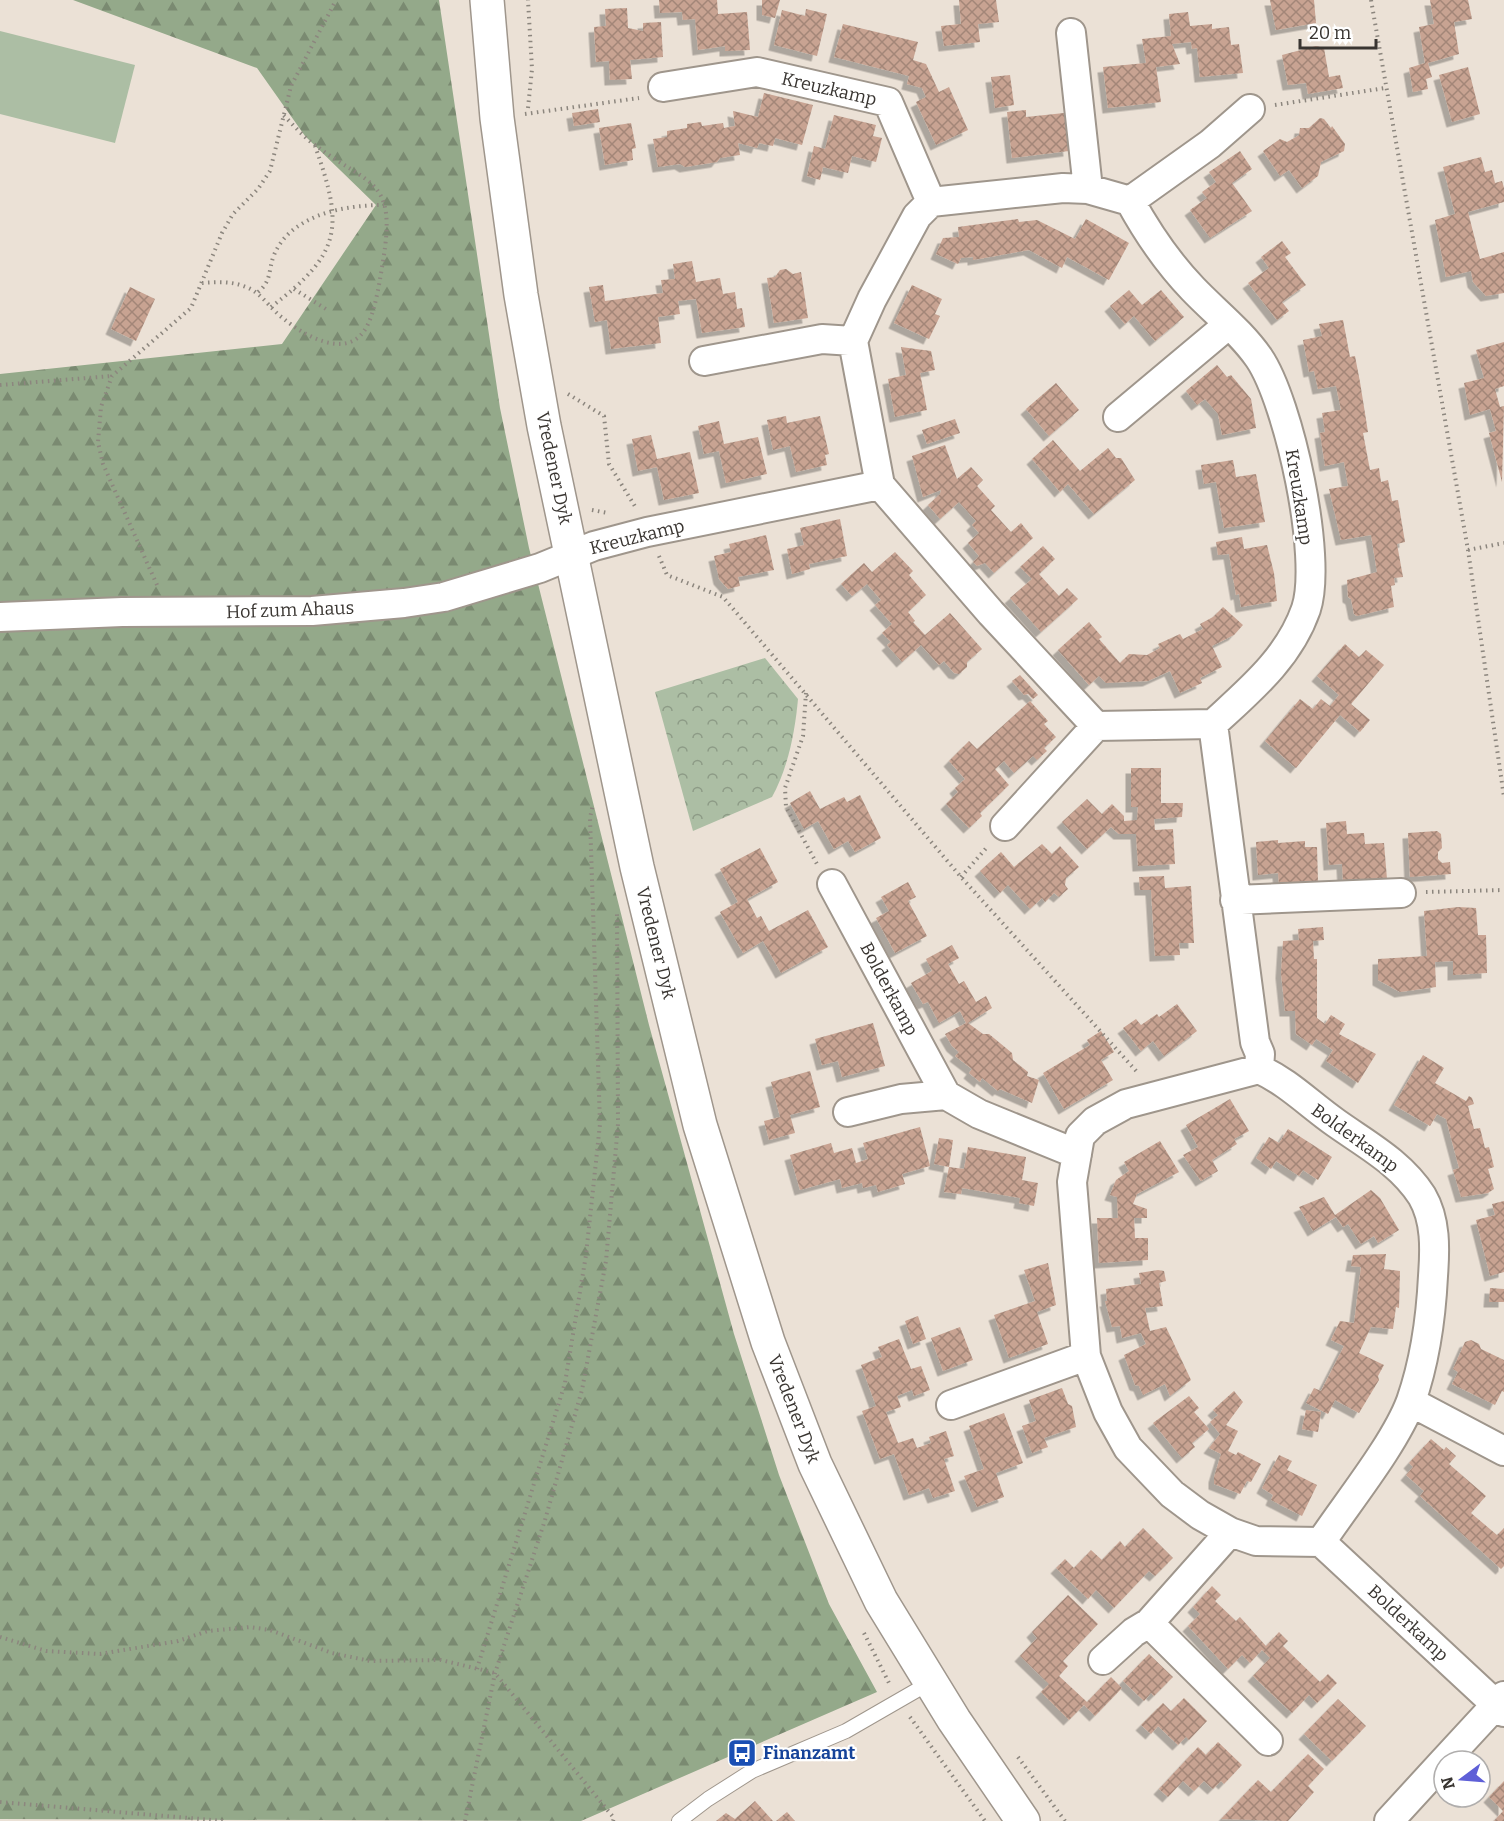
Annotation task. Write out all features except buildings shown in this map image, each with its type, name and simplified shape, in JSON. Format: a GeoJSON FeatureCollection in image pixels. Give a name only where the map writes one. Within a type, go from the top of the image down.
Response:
{"type":"FeatureCollection","features":[{"type":"Feature","properties":{"kind":"main road","name":"Vredener Dyk"},"geometry":{"type":"LineString","coordinates":[[487,0],[517,119],[523,306],[544,426],[583,550],[637,867],[700,1125],[758,1308],[815,1464],[881,1601],[931,1682],[1023,1821]]}},
{"type":"Feature","properties":{"kind":"street"},"geometry":{"type":"LineString","coordinates":[[1071,33],[1088,189]]}},
{"type":"Feature","properties":{"kind":"street","name":"Kreuzkamp"},"geometry":{"type":"LineString","coordinates":[[663,87],[757,72],[888,102],[931,202]]}},
{"type":"Feature","properties":{"kind":"street"},"geometry":{"type":"LineString","coordinates":[[1096,726],[991,613],[880,485],[853,341],[872,299],[917,216],[931,202],[1063,188],[1088,189],[1130,201],[1210,144],[1250,109]]}},
{"type":"Feature","properties":{"kind":"street","name":"Kreuzkamp"},"geometry":{"type":"LineString","coordinates":[[1130,201],[1176,270],[1259,358],[1276,390],[1305,512],[1310,565],[1306,607],[1290,643],[1266,676],[1213,724]]}},
{"type":"Feature","properties":{"kind":"street"},"geometry":{"type":"LineString","coordinates":[[1118,417],[1229,324]]}},
{"type":"Feature","properties":{"kind":"street"},"geometry":{"type":"LineString","coordinates":[[704,361],[822,339],[853,341]]}},
{"type":"Feature","properties":{"kind":"street","name":"Kreuzkamp"},"geometry":{"type":"LineString","coordinates":[[583,550],[644,524],[880,485]]}},
{"type":"Feature","properties":{"kind":"street","name":"Hof zum Ahaus"},"geometry":{"type":"LineString","coordinates":[[0,617],[312,611],[404,603],[444,597],[540,568],[583,550]]}},
{"type":"Feature","properties":{"kind":"street"},"geometry":{"type":"LineString","coordinates":[[1005,826],[1096,726],[1213,724],[1257,1056],[1126,1104],[1095,1121],[1080,1136],[1072,1182],[1086,1356],[1108,1412],[1128,1448],[1172,1494],[1200,1515],[1230,1532],[1256,1540],[1321,1542]]}},
{"type":"Feature","properties":{"kind":"street","name":"Bolderkamp"},"geometry":{"type":"LineString","coordinates":[[832,884],[946,1095]]}},
{"type":"Feature","properties":{"kind":"street"},"geometry":{"type":"LineString","coordinates":[[1235,900],[1401,893]]}},
{"type":"Feature","properties":{"kind":"street","name":"Bolderkamp"},"geometry":{"type":"LineString","coordinates":[[1257,1056],[1304,1100],[1400,1168],[1423,1198],[1432,1222],[1435,1251],[1432,1295],[1423,1357],[1411,1402],[1391,1439],[1321,1542],[1501,1704]]}},
{"type":"Feature","properties":{"kind":"street"},"geometry":{"type":"LineString","coordinates":[[848,1112],[901,1099],[946,1095],[979,1114],[1077,1154]]}},
{"type":"Feature","properties":{"kind":"street"},"geometry":{"type":"LineString","coordinates":[[951,1405],[1086,1356]]}},
{"type":"Feature","properties":{"kind":"street"},"geometry":{"type":"LineString","coordinates":[[1411,1402],[1504,1451]]}},
{"type":"Feature","properties":{"kind":"street"},"geometry":{"type":"LineString","coordinates":[[1103,1660],[1134,1632],[1149,1623],[1230,1532]]}},
{"type":"Feature","properties":{"kind":"street"},"geometry":{"type":"LineString","coordinates":[[1149,1623],[1268,1741]]}},
{"type":"Feature","properties":{"kind":"street"},"geometry":{"type":"LineString","coordinates":[[1456,1749],[1501,1704]]}},
{"type":"Feature","properties":{"kind":"street"},"geometry":{"type":"LineString","coordinates":[[1389,1821],[1432,1774]]}},
{"type":"Feature","properties":{"kind":"lane"},"geometry":{"type":"LineString","coordinates":[[679,1821],[752,1771],[846,1731],[931,1682]]}},
{"type":"Feature","properties":{"kind":"path"},"geometry":{"type":"LineString","coordinates":[[170,613],[103,465],[98,442],[101,407],[112,376],[191,308],[233,213],[258,189],[270,171],[282,114],[291,87],[336,0]]}},
{"type":"Feature","properties":{"kind":"path"},"geometry":{"type":"LineString","coordinates":[[528,0],[532,69],[517,119],[644,97],[663,87]]}},
{"type":"Feature","properties":{"kind":"path"},"geometry":{"type":"LineString","coordinates":[[1371,0],[1468,550],[1504,797]]}},
{"type":"Feature","properties":{"kind":"path"},"geometry":{"type":"LineString","coordinates":[[1250,109],[1385,88]]}},
{"type":"Feature","properties":{"kind":"path"},"geometry":{"type":"LineString","coordinates":[[202,283],[226,281],[258,292],[271,307],[307,335],[331,344],[352,340],[364,331],[380,278],[386,243],[384,205],[381,195],[365,176],[315,146],[282,114]]}},
{"type":"Feature","properties":{"kind":"path"},"geometry":{"type":"LineString","coordinates":[[271,307],[294,289],[315,266],[329,244],[334,211],[331,189],[315,146]]}},
{"type":"Feature","properties":{"kind":"path"},"geometry":{"type":"LineString","coordinates":[[258,292],[267,285],[273,257],[286,236],[314,218],[334,211],[384,205]]}},
{"type":"Feature","properties":{"kind":"path"},"geometry":{"type":"LineString","coordinates":[[294,289],[326,309]]}},
{"type":"Feature","properties":{"kind":"path"},"geometry":{"type":"LineString","coordinates":[[0,385],[112,376]]}},
{"type":"Feature","properties":{"kind":"path"},"geometry":{"type":"LineString","coordinates":[[566,394],[604,416],[609,464],[644,524],[667,575],[723,597],[961,877],[1157,1094]]}},
{"type":"Feature","properties":{"kind":"path"},"geometry":{"type":"LineString","coordinates":[[583,550],[586,508]]}},
{"type":"Feature","properties":{"kind":"path"},"geometry":{"type":"LineString","coordinates":[[1468,550],[1504,543]]}},
{"type":"Feature","properties":{"kind":"path"},"geometry":{"type":"LineString","coordinates":[[806,692],[802,736],[785,788],[786,807],[819,867],[832,884]]}},
{"type":"Feature","properties":{"kind":"path"},"geometry":{"type":"LineString","coordinates":[[477,1669],[565,1383],[586,1255],[600,1124],[590,818],[594,800]]}},
{"type":"Feature","properties":{"kind":"path"},"geometry":{"type":"LineString","coordinates":[[961,877],[1005,826]]}},
{"type":"Feature","properties":{"kind":"path"},"geometry":{"type":"LineString","coordinates":[[1401,893],[1504,890]]}},
{"type":"Feature","properties":{"kind":"path"},"geometry":{"type":"LineString","coordinates":[[465,1821],[495,1673],[545,1520],[582,1390],[606,1261],[618,1124],[616,911]]}},
{"type":"Feature","properties":{"kind":"path"},"geometry":{"type":"LineString","coordinates":[[0,1637],[46,1651],[100,1654],[177,1641],[208,1631],[250,1627],[270,1630],[332,1653],[370,1661],[441,1660],[495,1673],[614,1818],[613,1821]]}},
{"type":"Feature","properties":{"kind":"path"},"geometry":{"type":"LineString","coordinates":[[1015,1754],[1065,1821]]}},
{"type":"Feature","properties":{"kind":"path"},"geometry":{"type":"LineString","coordinates":[[0,1802],[224,1821]]}},
{"type":"Feature","properties":{"kind":"green space"},"geometry":{"type":"Polygon","coordinates":[[[73,0],[439,0],[500,408],[529,548],[649,1025],[734,1334],[779,1475],[829,1604],[877,1692],[581,1821],[0,1819],[0,374],[282,344],[376,205],[305,136],[257,68],[73,0]]]}},
{"type":"Feature","properties":{"kind":"green space"},"geometry":{"type":"Polygon","coordinates":[[[0,31],[135,65],[115,143],[0,114],[0,31]]]}},
{"type":"Feature","properties":{"kind":"green space"},"geometry":{"type":"Polygon","coordinates":[[[765,658],[798,699],[790,750],[778,786],[772,797],[693,831],[655,692],[765,658]]]}},
{"type":"Feature","properties":{"kind":"place","name":"Finanzamt"},"geometry":{"type":"Point","coordinates":[742,1753]}}]}
